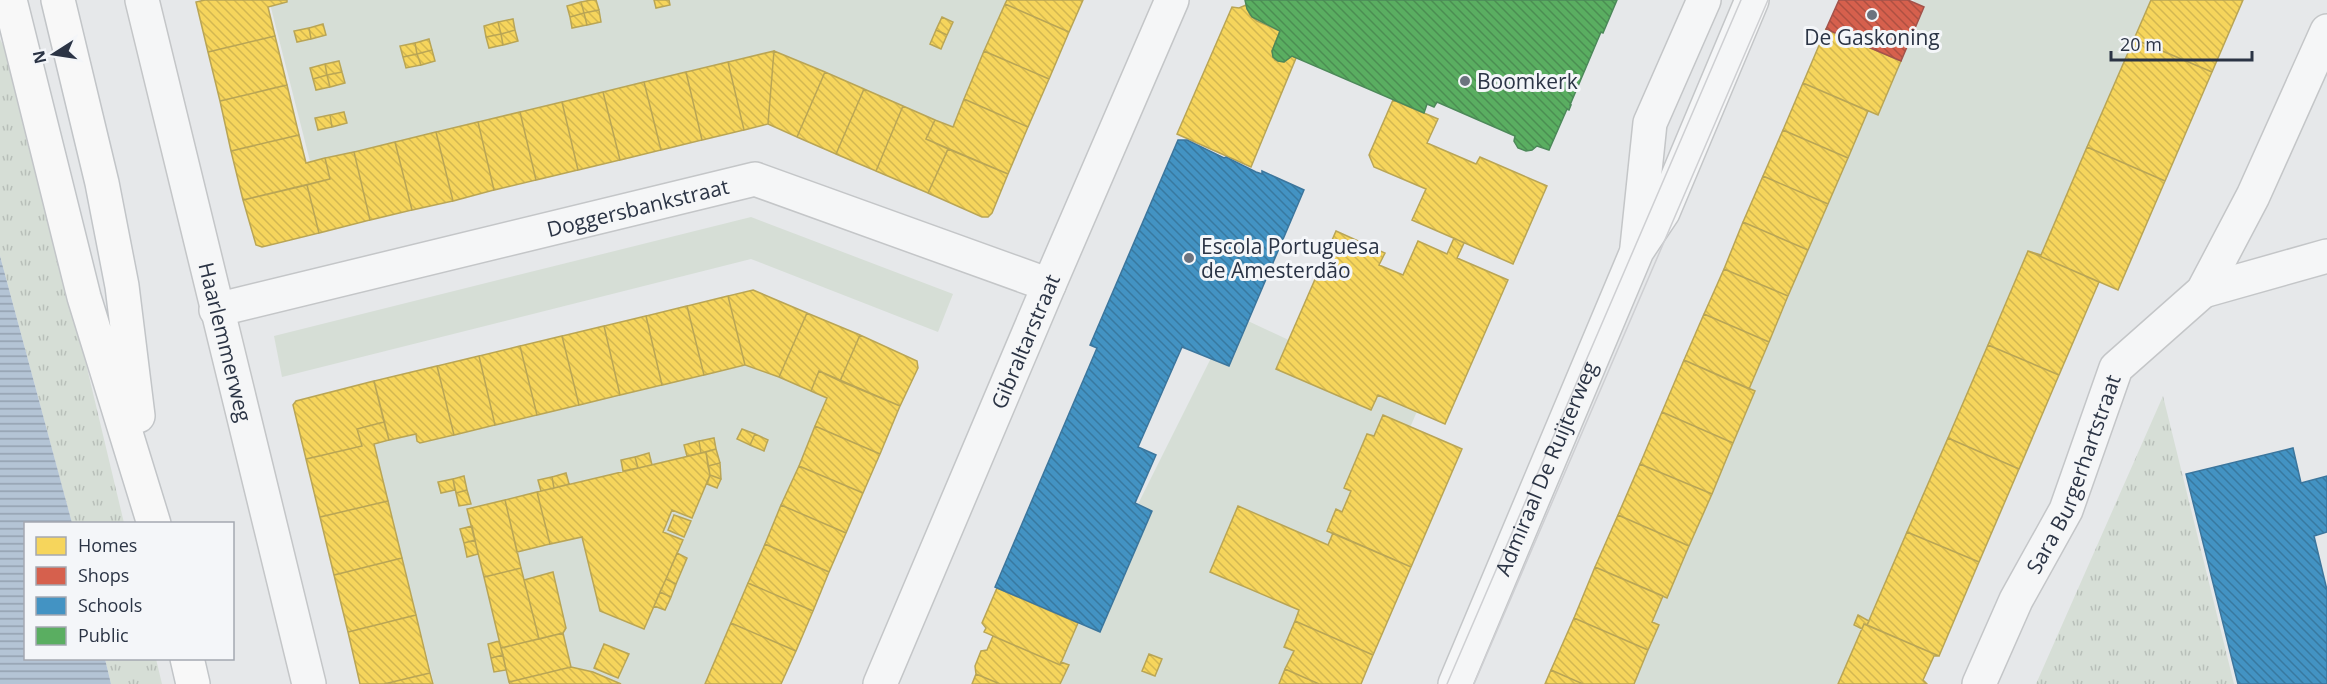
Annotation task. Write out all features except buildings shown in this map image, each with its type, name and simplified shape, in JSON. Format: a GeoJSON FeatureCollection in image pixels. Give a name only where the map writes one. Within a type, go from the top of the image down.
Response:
{"type":"FeatureCollection","features":[{"type":"Feature","properties":{"kind":"main road"},"geometry":{"type":"LineString","coordinates":[[10,0],[84,297],[151,511]]}},
{"type":"Feature","properties":{"kind":"main road"},"geometry":{"type":"LineString","coordinates":[[57,0],[102,183],[122,286],[151,511]]}},
{"type":"Feature","properties":{"kind":"main road"},"geometry":{"type":"LineString","coordinates":[[187,660],[193,684]]}},
{"type":"Feature","properties":{"kind":"street","name":"Haarlemmerweg"},"geometry":{"type":"LineString","coordinates":[[142,0],[309,684]]}},
{"type":"Feature","properties":{"kind":"street","name":"Gibraltarstraat"},"geometry":{"type":"LineString","coordinates":[[880,684],[1048,285],[1172,0]]}},
{"type":"Feature","properties":{"kind":"street","name":"Admiraal De Ruijterweg"},"geometry":{"type":"LineString","coordinates":[[1637,251],[1650,123],[1704,0]]}},
{"type":"Feature","properties":{"kind":"street","name":"Admiraal De Ruijterweg"},"geometry":{"type":"LineString","coordinates":[[1455,684],[1637,251],[1663,212],[1752,0]]}},
{"type":"Feature","properties":{"kind":"street","name":"Sara Burgerhartstraat"},"geometry":{"type":"LineString","coordinates":[[1979,684],[2016,600],[2066,510],[2116,368],[2203,291],[2253,196],[2327,31]]}},
{"type":"Feature","properties":{"kind":"street","name":"Doggersbankstraat"},"geometry":{"type":"LineString","coordinates":[[216,309],[755,179],[1048,285]]}},
{"type":"Feature","properties":{"kind":"street","name":"Sara Burgerhartstraat"},"geometry":{"type":"LineString","coordinates":[[2203,291],[2327,256]]}},
{"type":"Feature","properties":{"kind":"green space"},"geometry":{"type":"Polygon","coordinates":[[[269,0],[1050,0],[980,146],[787,64],[314,177],[269,0]]]}},
{"type":"Feature","properties":{"kind":"green space"},"geometry":{"type":"Polygon","coordinates":[[[1914,0],[2173,0],[1878,684],[1625,684],[1914,0]]]}},
{"type":"Feature","properties":{"kind":"green space"},"geometry":{"type":"Polygon","coordinates":[[[0,39],[6,51],[56,238],[124,522],[72,522],[0,256],[0,39]]]}},
{"type":"Feature","properties":{"kind":"green space"},"geometry":{"type":"Polygon","coordinates":[[[751,217],[953,294],[938,332],[751,259],[282,377],[274,336],[751,217]]]}},
{"type":"Feature","properties":{"kind":"green space"},"geometry":{"type":"Polygon","coordinates":[[[1233,314],[1421,402],[1300,684],[1048,684],[1233,314]]]}},
{"type":"Feature","properties":{"kind":"green space"},"geometry":{"type":"Polygon","coordinates":[[[766,357],[851,401],[733,684],[434,684],[372,438],[766,357]]]}},
{"type":"Feature","properties":{"kind":"green space"},"geometry":{"type":"Polygon","coordinates":[[[2163,396],[2234,684],[2036,684],[2163,396]]]}},
{"type":"Feature","properties":{"kind":"green space"},"geometry":{"type":"Polygon","coordinates":[[[105,660],[156,660],[162,684],[111,684],[105,660]]]}},
{"type":"Feature","properties":{"kind":"water"},"geometry":{"type":"Polygon","coordinates":[[[0,256],[72,522],[24,522],[24,660],[105,660],[111,684],[0,684],[0,256]]]}},
{"type":"Feature","properties":{"kind":"tram line"},"geometry":{"type":"LineString","coordinates":[[1447,684],[1741,0]]}},
{"type":"Feature","properties":{"kind":"tram line"},"geometry":{"type":"LineString","coordinates":[[1474,684],[1768,0]]}},
{"type":"Feature","properties":{"kind":"place","name":"De Gaskoning"},"geometry":{"type":"Point","coordinates":[1872,15]}},
{"type":"Feature","properties":{"kind":"place","name":"Boomkerk"},"geometry":{"type":"Point","coordinates":[1465,81]}},
{"type":"Feature","properties":{"kind":"place","name":"Escola Portuguesa de Amesterdão"},"geometry":{"type":"Point","coordinates":[1189,258]}}]}
